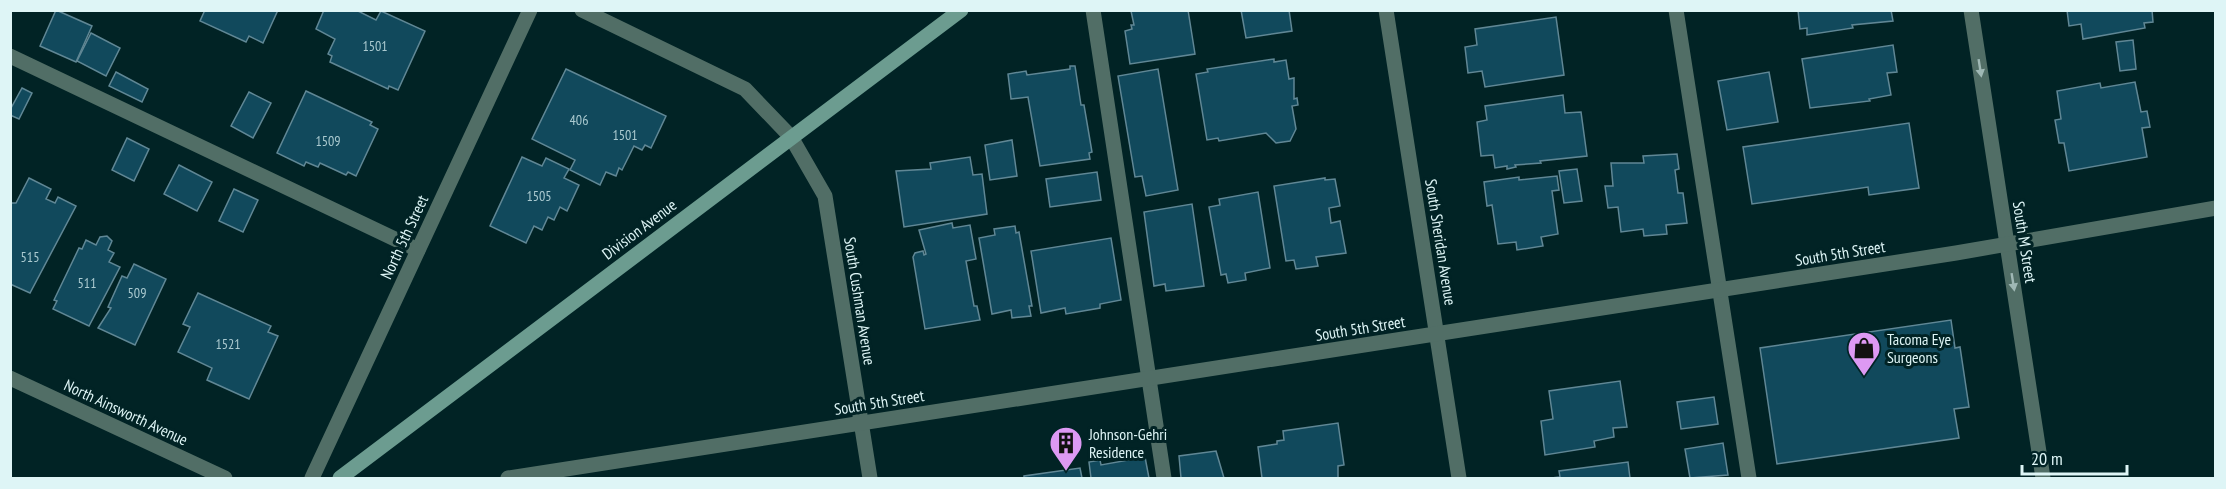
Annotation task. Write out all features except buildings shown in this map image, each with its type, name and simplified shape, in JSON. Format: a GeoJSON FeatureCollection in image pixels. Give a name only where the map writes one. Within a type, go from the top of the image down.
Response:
{"type":"FeatureCollection","features":[{"type":"Feature","properties":{"kind":"main road","name":"Division Avenue"},"geometry":{"type":"LineString","coordinates":[[340,478],[962,10]]}},
{"type":"Feature","properties":{"kind":"street","name":"North 5th Street"},"geometry":{"type":"LineString","coordinates":[[312,478],[530,10]]}},
{"type":"Feature","properties":{"kind":"street","name":"South Cushman Avenue"},"geometry":{"type":"LineString","coordinates":[[582,10],[745,89],[791,137],[825,196],[870,478]]}},
{"type":"Feature","properties":{"kind":"street"},"geometry":{"type":"LineString","coordinates":[[1094,10],[1164,478]]}},
{"type":"Feature","properties":{"kind":"street","name":"South Sheridan Avenue"},"geometry":{"type":"LineString","coordinates":[[1386,10],[1459,478]]}},
{"type":"Feature","properties":{"kind":"street"},"geometry":{"type":"LineString","coordinates":[[1676,10],[1749,478]]}},
{"type":"Feature","properties":{"kind":"street","name":"South M Street"},"geometry":{"type":"LineString","coordinates":[[1971,10],[2043,478]]}},
{"type":"Feature","properties":{"kind":"street"},"geometry":{"type":"LineString","coordinates":[[10,56],[418,250]]}},
{"type":"Feature","properties":{"kind":"street","name":"South 5th Street"},"geometry":{"type":"LineString","coordinates":[[508,478],[571,474],[862,423],[2007,245],[2216,208]]}},
{"type":"Feature","properties":{"kind":"street","name":"North Ainsworth Avenue"},"geometry":{"type":"LineString","coordinates":[[10,378],[225,478]]}},
{"type":"Feature","properties":{"kind":"place","name":"Tacoma Eye Surgeons"},"geometry":{"type":"Point","coordinates":[1864,377]}},
{"type":"Feature","properties":{"kind":"place","name":"Johnson-Gehri Residence"},"geometry":{"type":"Point","coordinates":[1066,472]}}]}
